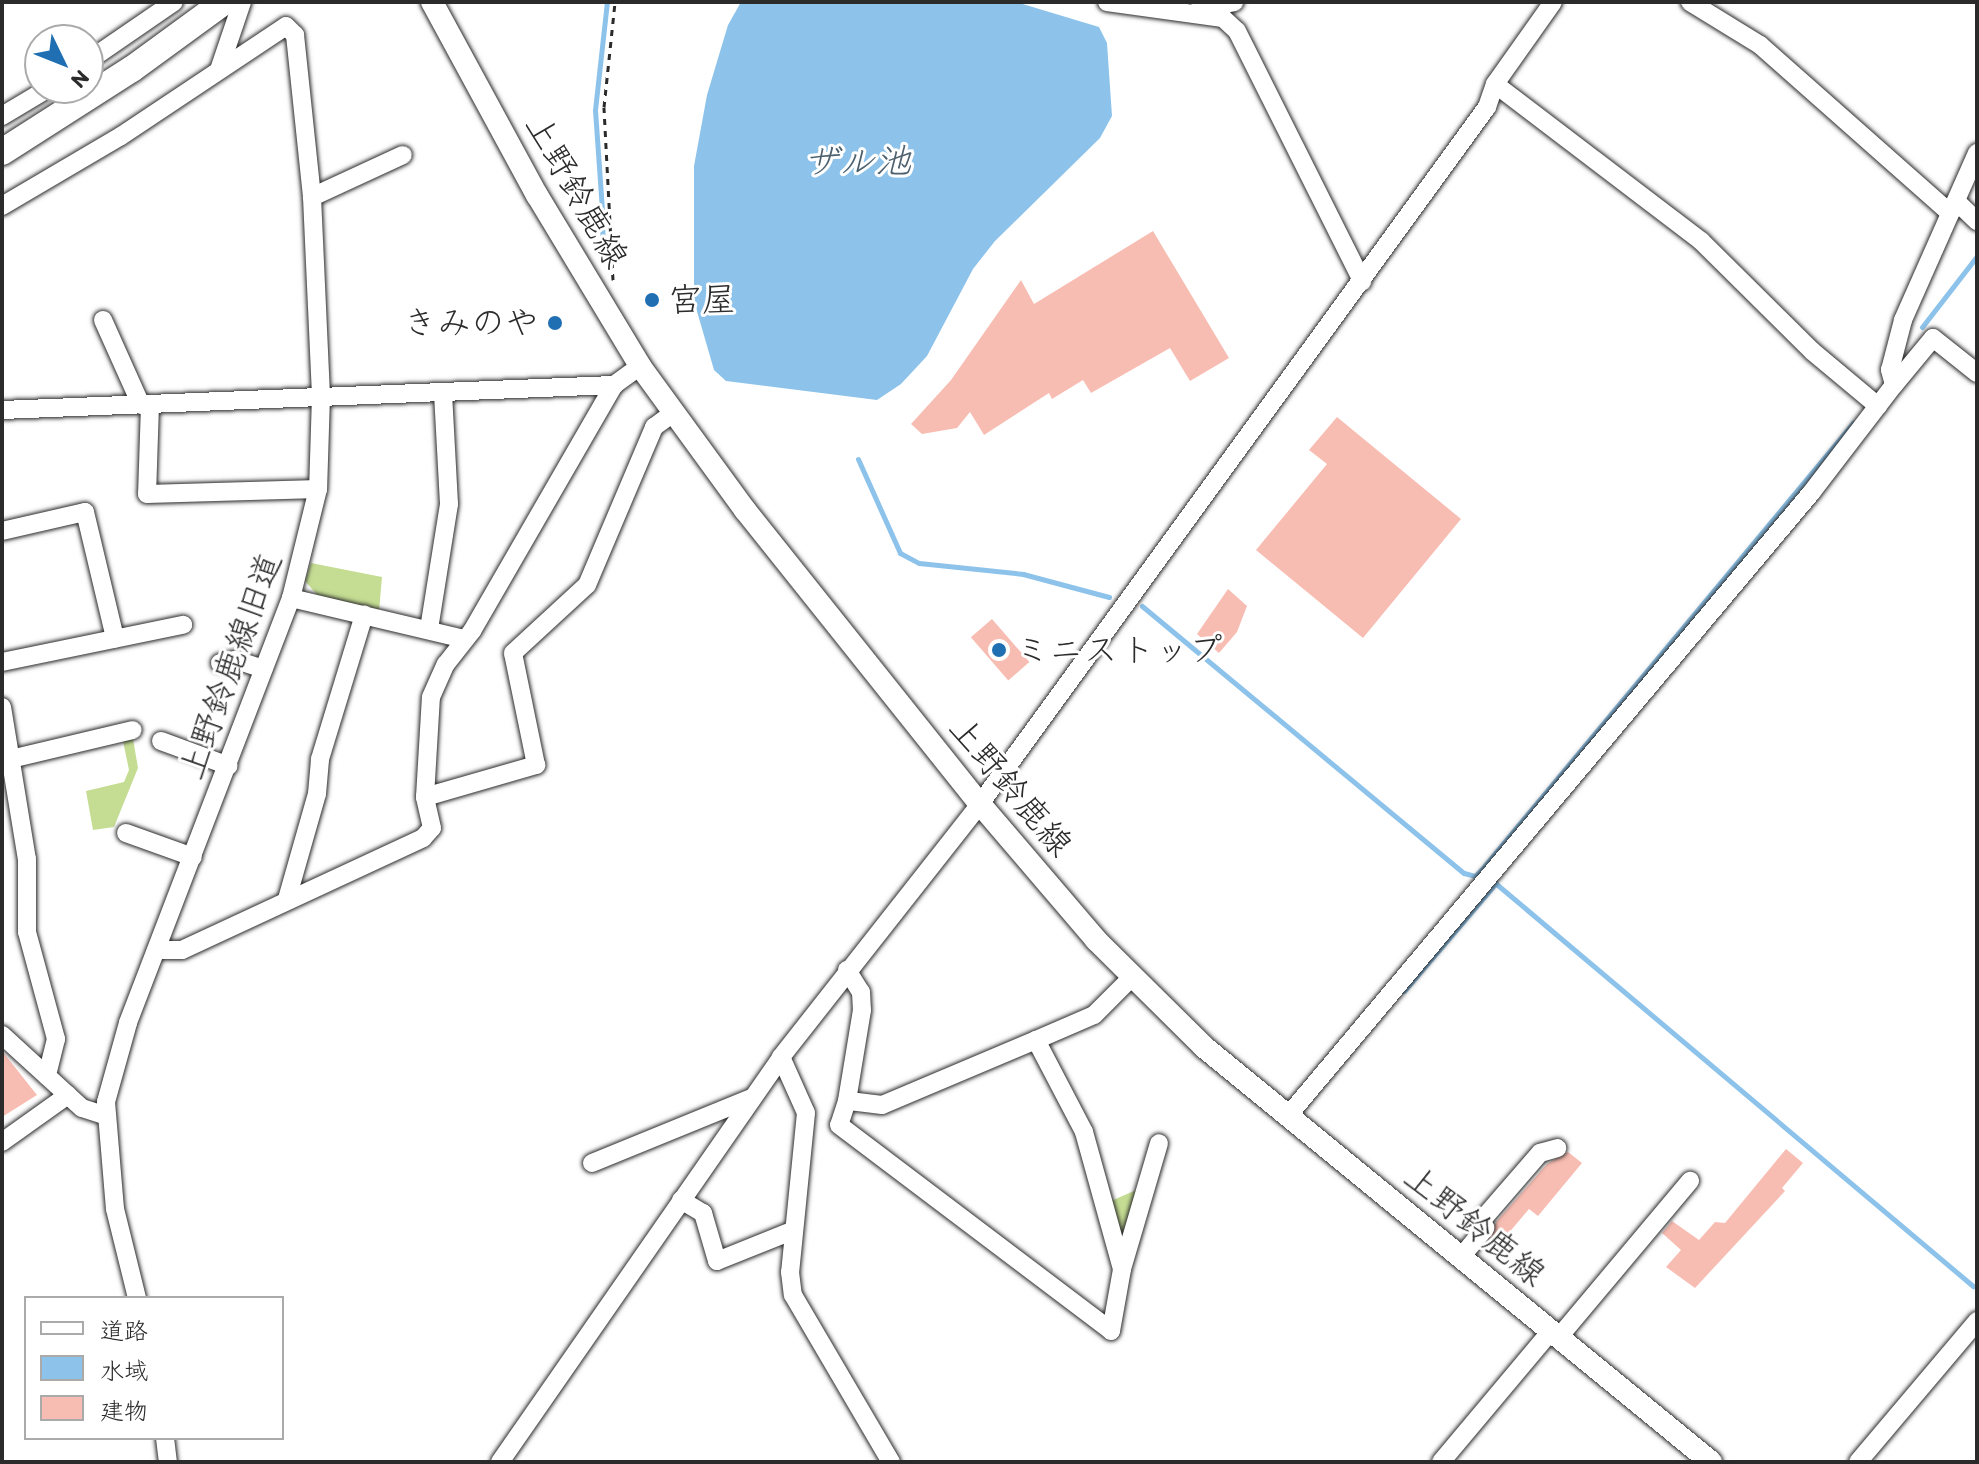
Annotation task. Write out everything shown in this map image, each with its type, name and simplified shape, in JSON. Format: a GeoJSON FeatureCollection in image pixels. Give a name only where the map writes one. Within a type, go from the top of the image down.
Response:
{"type":"FeatureCollection","features":[{"type":"Feature","properties":{"kind":"highway"},"geometry":{"type":"LineString","coordinates":[[2,152],[132,69],[224,2]]}},
{"type":"Feature","properties":{"kind":"main road","name":"上野鈴鹿線"},"geometry":{"type":"LineString","coordinates":[[432,2],[615,324],[673,413],[980,804],[1131,978],[1287,1117],[1711,1462]]}},
{"type":"Feature","properties":{"kind":"street"},"geometry":{"type":"LineString","coordinates":[[104,50],[174,2]]}},
{"type":"Feature","properties":{"kind":"street"},"geometry":{"type":"LineString","coordinates":[[2,206],[121,136],[219,70],[242,2]]}},
{"type":"Feature","properties":{"kind":"street"},"geometry":{"type":"LineString","coordinates":[[1107,2],[1223,18],[1237,31],[1362,281]]}},
{"type":"Feature","properties":{"kind":"street"},"geometry":{"type":"LineString","coordinates":[[1188,11],[1234,2]]}},
{"type":"Feature","properties":{"kind":"street"},"geometry":{"type":"LineString","coordinates":[[500,1462],[751,1098],[847,970],[980,804],[1487,107],[1495,84],[1553,2]]}},
{"type":"Feature","properties":{"kind":"street"},"geometry":{"type":"LineString","coordinates":[[1690,2],[1760,45],[1953,207],[1977,221]]}},
{"type":"Feature","properties":{"kind":"street","name":"上野鈴鹿線旧道"},"geometry":{"type":"LineString","coordinates":[[137,1296],[115,1209],[103,1115],[128,1023],[159,950],[291,598],[318,489],[321,396],[312,197],[295,35],[286,26],[219,70]]}},
{"type":"Feature","properties":{"kind":"street"},"geometry":{"type":"LineString","coordinates":[[1495,84],[1701,241],[1812,351],[1878,406]]}},
{"type":"Feature","properties":{"kind":"street"},"geometry":{"type":"LineString","coordinates":[[2,116],[24,103]]}},
{"type":"Feature","properties":{"kind":"street"},"geometry":{"type":"LineString","coordinates":[[1894,385],[1890,370],[1903,320],[1977,153]]}},
{"type":"Feature","properties":{"kind":"street"},"geometry":{"type":"LineString","coordinates":[[312,197],[403,155]]}},
{"type":"Feature","properties":{"kind":"street"},"geometry":{"type":"LineString","coordinates":[[103,320],[146,405],[147,494],[318,489]]}},
{"type":"Feature","properties":{"kind":"street"},"geometry":{"type":"LineString","coordinates":[[1287,1117],[1811,493],[1933,338],[1977,373]]}},
{"type":"Feature","properties":{"kind":"street"},"geometry":{"type":"LineString","coordinates":[[159,950],[182,950],[423,838],[432,828],[425,797],[431,697],[614,385],[640,366]]}},
{"type":"Feature","properties":{"kind":"street"},"geometry":{"type":"LineString","coordinates":[[2,410],[614,385]]}},
{"type":"Feature","properties":{"kind":"street"},"geometry":{"type":"LineString","coordinates":[[429,629],[449,504],[443,392]]}},
{"type":"Feature","properties":{"kind":"street"},"geometry":{"type":"LineString","coordinates":[[425,797],[536,765],[513,653],[587,585],[654,427],[673,413]]}},
{"type":"Feature","properties":{"kind":"street"},"geometry":{"type":"LineString","coordinates":[[2,531],[85,512],[115,638]]}},
{"type":"Feature","properties":{"kind":"street"},"geometry":{"type":"LineString","coordinates":[[291,598],[465,639]]}},
{"type":"Feature","properties":{"kind":"street"},"geometry":{"type":"LineString","coordinates":[[287,899],[317,794],[320,759],[364,615]]}},
{"type":"Feature","properties":{"kind":"street"},"geometry":{"type":"LineString","coordinates":[[2,662],[183,625]]}},
{"type":"Feature","properties":{"kind":"street"},"geometry":{"type":"LineString","coordinates":[[220,663],[236,660],[264,669]]}},
{"type":"Feature","properties":{"kind":"street"},"geometry":{"type":"LineString","coordinates":[[2,707],[27,859],[27,932],[56,1039],[47,1076]]}},
{"type":"Feature","properties":{"kind":"street"},"geometry":{"type":"LineString","coordinates":[[11,759],[133,730]]}},
{"type":"Feature","properties":{"kind":"street"},"geometry":{"type":"LineString","coordinates":[[161,741],[229,766]]}},
{"type":"Feature","properties":{"kind":"street"},"geometry":{"type":"LineString","coordinates":[[126,833],[193,857]]}},
{"type":"Feature","properties":{"kind":"street"},"geometry":{"type":"LineString","coordinates":[[847,970],[861,992],[862,1010],[847,1101],[839,1125],[1111,1331],[1122,1269],[1159,1143]]}},
{"type":"Feature","properties":{"kind":"street"},"geometry":{"type":"LineString","coordinates":[[847,1101],[882,1105],[1094,1015],[1131,978]]}},
{"type":"Feature","properties":{"kind":"street"},"geometry":{"type":"LineString","coordinates":[[2,1035],[82,1108],[103,1115]]}},
{"type":"Feature","properties":{"kind":"street"},"geometry":{"type":"LineString","coordinates":[[1036,1040],[1084,1132],[1122,1269]]}},
{"type":"Feature","properties":{"kind":"street"},"geometry":{"type":"LineString","coordinates":[[781,1057],[806,1113],[794,1230],[793,1295],[891,1462]]}},
{"type":"Feature","properties":{"kind":"street"},"geometry":{"type":"LineString","coordinates":[[2,1142],[68,1095]]}},
{"type":"Feature","properties":{"kind":"street"},"geometry":{"type":"LineString","coordinates":[[592,1163],[751,1098]]}},
{"type":"Feature","properties":{"kind":"street"},"geometry":{"type":"LineString","coordinates":[[1461,1257],[1485,1228],[1482,1220],[1540,1153],[1557,1148]]}},
{"type":"Feature","properties":{"kind":"street"},"geometry":{"type":"LineString","coordinates":[[1441,1462],[1690,1181]]}},
{"type":"Feature","properties":{"kind":"street"},"geometry":{"type":"LineString","coordinates":[[681,1200],[703,1213],[717,1261],[794,1230]]}},
{"type":"Feature","properties":{"kind":"street"},"geometry":{"type":"LineString","coordinates":[[1858,1462],[1977,1321]]}},
{"type":"Feature","properties":{"kind":"street"},"geometry":{"type":"LineString","coordinates":[[165,1440],[168,1462]]}},
{"type":"Feature","properties":{"kind":"path"},"geometry":{"type":"LineString","coordinates":[[615,2],[604,107],[615,324]]}},
{"type":"Feature","properties":{"kind":"green space"},"geometry":{"type":"Polygon","coordinates":[[[311,563],[382,577],[379,611],[319,597],[305,581],[311,563]]]}},
{"type":"Feature","properties":{"kind":"green space"},"geometry":{"type":"Polygon","coordinates":[[[133,739],[138,768],[114,827],[93,830],[86,791],[124,782],[129,770],[123,741],[133,739]]]}},
{"type":"Feature","properties":{"kind":"green space"},"geometry":{"type":"Polygon","coordinates":[[[1143,1187],[1131,1235],[1121,1238],[1111,1201],[1143,1187]]]}},
{"type":"Feature","properties":{"kind":"water","name":"ザル池"},"geometry":{"type":"Polygon","coordinates":[[[741,2],[1016,2],[1099,27],[1107,43],[1112,116],[1100,138],[995,241],[973,269],[927,356],[901,384],[877,400],[726,381],[714,370],[694,301],[694,166],[707,95],[728,25],[741,2]]]}},
{"type":"Feature","properties":{"kind":"building"},"geometry":{"type":"Polygon","coordinates":[[[1153,231],[1229,358],[1190,381],[1170,348],[1091,393],[1083,380],[1052,399],[1049,393],[984,435],[970,412],[957,428],[922,434],[911,424],[951,380],[1021,280],[1034,304],[1153,231]]]}},
{"type":"Feature","properties":{"kind":"building"},"geometry":{"type":"Polygon","coordinates":[[[1337,417],[1461,519],[1363,638],[1256,550],[1327,464],[1309,450],[1337,417]]]}},
{"type":"Feature","properties":{"kind":"building"},"geometry":{"type":"Polygon","coordinates":[[[1228,589],[1247,606],[1237,632],[1219,653],[1197,634],[1228,589]]]}},
{"type":"Feature","properties":{"kind":"building","name":"ミニストップ"},"geometry":{"type":"Polygon","coordinates":[[[992,619],[1029,662],[1008,680],[971,637],[992,619]]]}},
{"type":"Feature","properties":{"kind":"building"},"geometry":{"type":"Polygon","coordinates":[[[2,1051],[37,1095],[2,1117],[2,1051]]]}},
{"type":"Feature","properties":{"kind":"building"},"geometry":{"type":"Polygon","coordinates":[[[1786,1149],[1803,1163],[1782,1188],[1785,1191],[1695,1288],[1666,1267],[1681,1250],[1662,1233],[1672,1221],[1699,1240],[1715,1222],[1725,1223],[1786,1149]]]}},
{"type":"Feature","properties":{"kind":"building"},"geometry":{"type":"Polygon","coordinates":[[[1568,1152],[1582,1163],[1538,1216],[1529,1209],[1507,1235],[1516,1244],[1504,1258],[1487,1244],[1496,1222],[1547,1164],[1568,1152]]]}},
{"type":"Feature","properties":{"kind":"waterway"},"geometry":{"type":"LineString","coordinates":[[602,210],[595,110],[607,2]]}},
{"type":"Feature","properties":{"kind":"waterway"},"geometry":{"type":"LineString","coordinates":[[602,225],[604,261]]}},
{"type":"Feature","properties":{"kind":"waterway"},"geometry":{"type":"LineString","coordinates":[[1922,327],[1977,256]]}},
{"type":"Feature","properties":{"kind":"waterway"},"geometry":{"type":"LineString","coordinates":[[1481,870],[1853,423]]}},
{"type":"Feature","properties":{"kind":"waterway"},"geometry":{"type":"LineString","coordinates":[[858,459],[900,553],[919,563],[1023,574],[1109,597]]}},
{"type":"Feature","properties":{"kind":"waterway"},"geometry":{"type":"LineString","coordinates":[[1142,606],[1464,873],[1475,876],[1481,870]]}},
{"type":"Feature","properties":{"kind":"waterway"},"geometry":{"type":"LineString","coordinates":[[1494,882],[1973,1286]]}},
{"type":"Feature","properties":{"kind":"waterway"},"geometry":{"type":"LineString","coordinates":[[1404,991],[1496,883]]}},
{"type":"Feature","properties":{"kind":"place","name":"宮屋"},"geometry":{"type":"Point","coordinates":[652,300]}},
{"type":"Feature","properties":{"kind":"place","name":"きみのや"},"geometry":{"type":"Point","coordinates":[555,323]}},
{"type":"Feature","properties":{"kind":"place","name":"ミニストップ"},"geometry":{"type":"Point","coordinates":[999,650]}}]}
